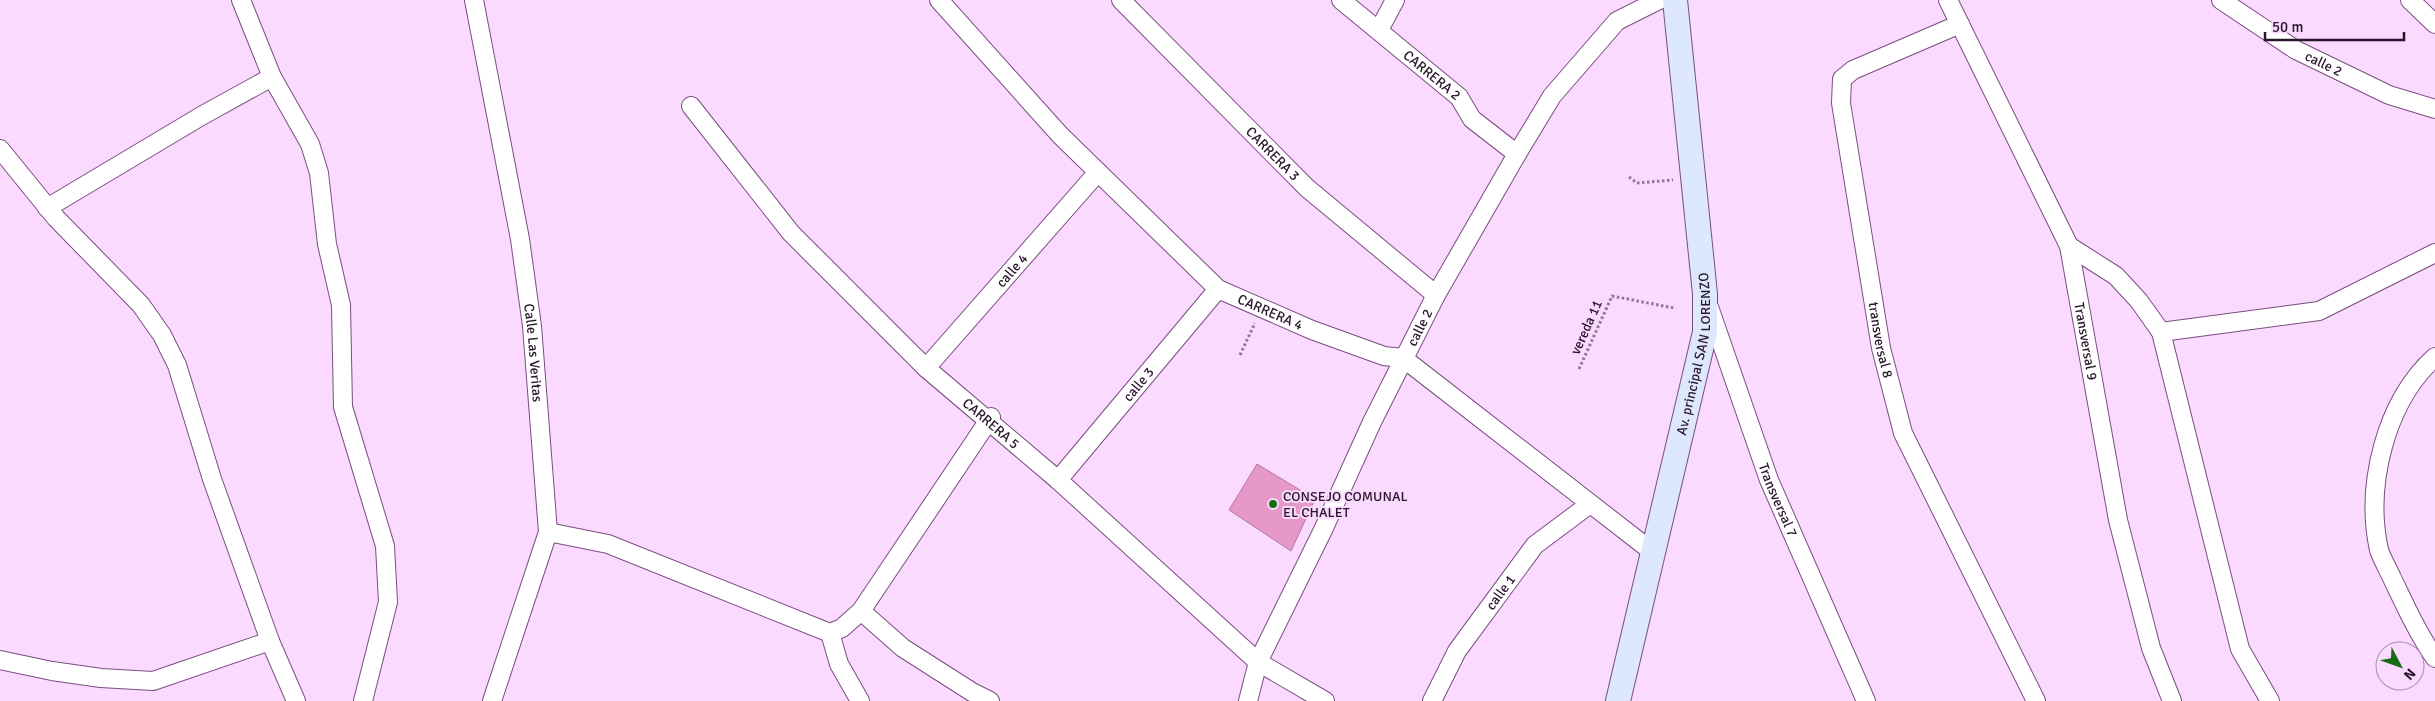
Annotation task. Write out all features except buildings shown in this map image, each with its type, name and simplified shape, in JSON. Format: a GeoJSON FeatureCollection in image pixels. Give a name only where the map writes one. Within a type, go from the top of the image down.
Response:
{"type":"FeatureCollection","features":[{"type":"Feature","properties":{"kind":"main road","name":"Av. principal SAN LORENZO"},"geometry":{"type":"LineString","coordinates":[[1618,701],[1706,332],[1705,294],[1675,0]]}},
{"type":"Feature","properties":{"kind":"street"},"geometry":{"type":"LineString","coordinates":[[241,0],[272,77],[310,144],[319,173],[327,244],[341,305],[343,407],[385,546],[388,602],[363,701]]}},
{"type":"Feature","properties":{"kind":"street","name":"Calle Las Veritas"},"geometry":{"type":"LineString","coordinates":[[474,0],[520,239],[532,326],[548,532],[492,701]]}},
{"type":"Feature","properties":{"kind":"street","name":"CARRERA 4"},"geometry":{"type":"LineString","coordinates":[[939,0],[1060,135],[1218,289],[1262,309],[1384,356],[1403,358],[1654,553]]}},
{"type":"Feature","properties":{"kind":"street","name":"CARRERA 3"},"geometry":{"type":"LineString","coordinates":[[1121,0],[1308,188],[1436,295]]}},
{"type":"Feature","properties":{"kind":"street","name":"CARRERA 2"},"geometry":{"type":"LineString","coordinates":[[1341,0],[1459,97],[1472,119],[1517,154]]}},
{"type":"Feature","properties":{"kind":"street"},"geometry":{"type":"LineString","coordinates":[[1379,30],[1395,0]]}},
{"type":"Feature","properties":{"kind":"street","name":"calle 2"},"geometry":{"type":"LineString","coordinates":[[1248,701],[1258,662],[1323,530],[1403,358],[1436,295],[1517,154],[1552,96],[1617,21],[1659,0]]}},
{"type":"Feature","properties":{"kind":"street","name":"Transversal 9"},"geometry":{"type":"LineString","coordinates":[[1948,0],[2069,246],[2118,520],[2151,648],[2172,701]]}},
{"type":"Feature","properties":{"kind":"street","name":"calle 2"},"geometry":{"type":"LineString","coordinates":[[2221,0],[2296,50],[2389,95],[2435,110]]}},
{"type":"Feature","properties":{"kind":"street"},"geometry":{"type":"LineString","coordinates":[[2410,0],[2435,24]]}},
{"type":"Feature","properties":{"kind":"street","name":"transversal 8"},"geometry":{"type":"LineString","coordinates":[[1960,24],[1853,70],[1842,79],[1841,103],[1880,348],[1903,433],[2036,701]]}},
{"type":"Feature","properties":{"kind":"street"},"geometry":{"type":"LineString","coordinates":[[47,208],[203,115],[272,77]]}},
{"type":"Feature","properties":{"kind":"street","name":"CARRERA 5"},"geometry":{"type":"LineString","coordinates":[[691,106],[791,233],[926,368],[1058,480],[1258,662],[1325,701]]}},
{"type":"Feature","properties":{"kind":"street"},"geometry":{"type":"LineString","coordinates":[[0,149],[47,208],[141,305],[162,335],[177,364],[212,479],[270,641],[296,701]]}},
{"type":"Feature","properties":{"kind":"street","name":"calle 4"},"geometry":{"type":"LineString","coordinates":[[926,368],[1098,172]]}},
{"type":"Feature","properties":{"kind":"street"},"geometry":{"type":"LineString","coordinates":[[2069,246],[2116,276],[2139,301],[2161,332],[2240,649],[2270,701]]}},
{"type":"Feature","properties":{"kind":"street"},"geometry":{"type":"LineString","coordinates":[[2161,332],[2319,311],[2435,253]]}},
{"type":"Feature","properties":{"kind":"street","name":"calle 3"},"geometry":{"type":"LineString","coordinates":[[1058,480],[1218,289]]}},
{"type":"Feature","properties":{"kind":"street","name":"Transversal 7"},"geometry":{"type":"LineString","coordinates":[[1705,294],[1769,480],[1866,701]]}},
{"type":"Feature","properties":{"kind":"street"},"geometry":{"type":"LineString","coordinates":[[2435,357],[2414,382],[2397,409],[2382,449],[2374,497],[2380,551],[2407,608],[2435,658]]}},
{"type":"Feature","properties":{"kind":"street"},"geometry":{"type":"LineString","coordinates":[[548,532],[608,544],[830,632],[842,628],[860,611],[991,417]]}},
{"type":"Feature","properties":{"kind":"street","name":"calle 1"},"geometry":{"type":"LineString","coordinates":[[1432,701],[1457,651],[1535,545],[1590,504]]}},
{"type":"Feature","properties":{"kind":"street"},"geometry":{"type":"LineString","coordinates":[[860,611],[903,648],[972,692],[990,701]]}},
{"type":"Feature","properties":{"kind":"street"},"geometry":{"type":"LineString","coordinates":[[830,632],[839,664],[860,701]]}},
{"type":"Feature","properties":{"kind":"street"},"geometry":{"type":"LineString","coordinates":[[0,660],[82,675],[153,681],[270,641]]}},
{"type":"Feature","properties":{"kind":"path"},"geometry":{"type":"LineString","coordinates":[[1629,177],[1637,183],[1694,178]]}},
{"type":"Feature","properties":{"kind":"path","name":"vereda 11"},"geometry":{"type":"LineString","coordinates":[[1580,370],[1612,296],[1674,308]]}},
{"type":"Feature","properties":{"kind":"path"},"geometry":{"type":"LineString","coordinates":[[1240,355],[1262,309]]}},
{"type":"Feature","properties":{"kind":"place","name":"CONSEJO COMUNAL EL CHALET"},"geometry":{"type":"Point","coordinates":[1273,504]}}]}
